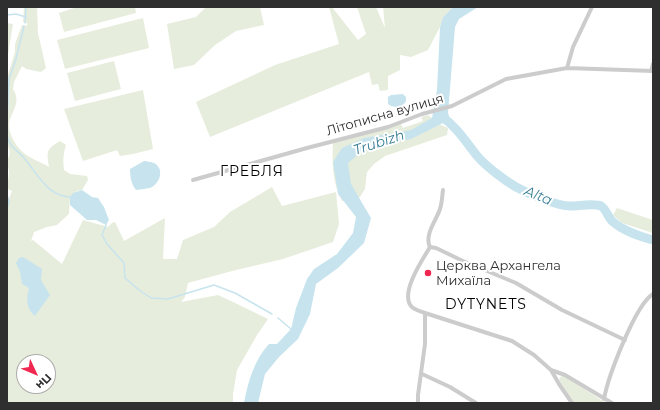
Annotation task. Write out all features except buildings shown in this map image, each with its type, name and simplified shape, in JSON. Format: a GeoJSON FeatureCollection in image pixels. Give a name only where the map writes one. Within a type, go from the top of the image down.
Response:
{"type":"FeatureCollection","features":[{"type":"Feature","properties":{"kind":"street"},"geometry":{"type":"LineString","coordinates":[[567,68],[573,47],[592,7]]}},
{"type":"Feature","properties":{"kind":"street"},"geometry":{"type":"LineString","coordinates":[[652,71],[653,64]]}},
{"type":"Feature","properties":{"kind":"street","name":"Літописна вулиця"},"geometry":{"type":"LineString","coordinates":[[193,180],[306,148],[388,127],[432,111],[452,106],[506,79],[567,68],[652,71]]}},
{"type":"Feature","properties":{"kind":"street"},"geometry":{"type":"LineString","coordinates":[[443,190],[440,208],[430,230],[428,240],[430,247],[412,279],[408,298],[409,303],[413,308],[425,313],[512,341],[534,354],[551,370],[572,403]]}},
{"type":"Feature","properties":{"kind":"street"},"geometry":{"type":"LineString","coordinates":[[430,247],[439,249],[463,261],[516,283],[562,310],[625,340]]}},
{"type":"Feature","properties":{"kind":"street"},"geometry":{"type":"LineString","coordinates":[[604,399],[625,340],[644,302],[653,294]]}},
{"type":"Feature","properties":{"kind":"street"},"geometry":{"type":"LineString","coordinates":[[418,403],[425,344],[425,313]]}},
{"type":"Feature","properties":{"kind":"street"},"geometry":{"type":"LineString","coordinates":[[551,370],[565,374],[612,403]]}},
{"type":"Feature","properties":{"kind":"street"},"geometry":{"type":"LineString","coordinates":[[422,374],[450,387],[476,403]]}},
{"type":"Feature","properties":{"kind":"green space"},"geometry":{"type":"Polygon","coordinates":[[[24,7],[37,7],[38,33],[46,68],[41,72],[26,69],[22,66],[14,82],[13,89],[16,103],[10,119],[9,130],[16,145],[24,154],[49,167],[49,149],[60,141],[66,145],[64,151],[64,170],[70,174],[87,176],[88,180],[82,190],[77,191],[70,197],[69,214],[57,225],[34,232],[31,241],[33,240],[62,264],[83,220],[108,227],[115,222],[124,241],[165,218],[163,259],[177,259],[183,240],[214,227],[230,212],[272,187],[282,206],[336,192],[339,224],[333,242],[283,259],[188,283],[185,297],[181,302],[218,295],[268,319],[237,370],[233,403],[7,403],[7,199],[9,199],[12,191],[8,189],[9,169],[7,162],[10,152],[7,146],[7,78],[15,52],[15,44],[22,25],[27,26],[27,23],[23,22],[24,7]]]}},
{"type":"Feature","properties":{"kind":"green space"},"geometry":{"type":"Polygon","coordinates":[[[77,7],[135,7],[136,13],[64,32],[59,13],[77,7]]]}},
{"type":"Feature","properties":{"kind":"green space"},"geometry":{"type":"Polygon","coordinates":[[[206,7],[260,7],[264,25],[236,31],[215,45],[194,65],[174,69],[167,24],[196,17],[206,7]]]}},
{"type":"Feature","properties":{"kind":"green space"},"geometry":{"type":"Polygon","coordinates":[[[329,7],[332,7],[358,40],[366,34],[357,7],[376,7],[385,28],[383,7],[453,7],[443,17],[440,27],[428,50],[411,57],[400,55],[400,70],[388,76],[388,90],[380,91],[378,84],[372,85],[369,72],[210,137],[196,102],[275,65],[339,44],[329,7]]]}},
{"type":"Feature","properties":{"kind":"green space"},"geometry":{"type":"Polygon","coordinates":[[[143,18],[149,48],[65,69],[57,40],[143,18]]]}},
{"type":"Feature","properties":{"kind":"green space"},"geometry":{"type":"Polygon","coordinates":[[[7,23],[13,24],[7,61],[7,23]]]}},
{"type":"Feature","properties":{"kind":"green space"},"geometry":{"type":"Polygon","coordinates":[[[114,61],[121,89],[75,101],[67,73],[114,61]]]}},
{"type":"Feature","properties":{"kind":"green space"},"geometry":{"type":"Polygon","coordinates":[[[143,90],[153,149],[120,156],[117,150],[83,161],[64,109],[143,90]]]}},
{"type":"Feature","properties":{"kind":"green space"},"geometry":{"type":"Polygon","coordinates":[[[428,115],[441,125],[448,128],[447,135],[385,156],[374,164],[367,172],[365,189],[360,197],[342,201],[334,180],[333,142],[401,124],[403,128],[423,121],[421,117],[428,115]]]}},
{"type":"Feature","properties":{"kind":"green space"},"geometry":{"type":"Polygon","coordinates":[[[617,208],[653,220],[653,233],[622,223],[613,215],[617,208]]]}},
{"type":"Feature","properties":{"kind":"green space"},"geometry":{"type":"Polygon","coordinates":[[[563,376],[606,403],[574,403],[559,380],[560,377],[563,376]]]}},
{"type":"Feature","properties":{"kind":"water","name":"Trubizh"},"geometry":{"type":"Polygon","coordinates":[[[453,7],[478,7],[459,19],[455,27],[448,113],[451,122],[445,122],[411,139],[365,149],[348,163],[351,184],[371,218],[364,243],[338,268],[316,284],[310,314],[298,339],[279,357],[265,374],[258,403],[244,403],[247,387],[259,357],[269,344],[277,344],[291,329],[296,308],[307,279],[314,269],[337,254],[353,233],[356,217],[338,194],[333,162],[342,148],[364,138],[411,130],[432,118],[437,90],[440,27],[443,17],[453,7]]]}},
{"type":"Feature","properties":{"kind":"water"},"geometry":{"type":"Polygon","coordinates":[[[403,94],[406,97],[406,101],[400,107],[395,107],[388,104],[388,97],[391,95],[403,94]]]}},
{"type":"Feature","properties":{"kind":"water"},"geometry":{"type":"Polygon","coordinates":[[[144,161],[157,165],[160,171],[159,179],[158,182],[152,187],[136,190],[131,180],[130,169],[144,161]]]}},
{"type":"Feature","properties":{"kind":"water"},"geometry":{"type":"Polygon","coordinates":[[[82,190],[92,197],[98,198],[104,207],[109,220],[106,225],[96,220],[87,220],[70,205],[70,197],[73,193],[82,190]]]}},
{"type":"Feature","properties":{"kind":"water"},"geometry":{"type":"Polygon","coordinates":[[[23,257],[42,269],[41,280],[50,295],[35,316],[28,307],[27,296],[29,288],[22,284],[20,272],[16,263],[19,258],[23,257]]]}},
{"type":"Feature","properties":{"kind":"waterway"},"geometry":{"type":"LineString","coordinates":[[25,23],[26,7]]}},
{"type":"Feature","properties":{"kind":"waterway"},"geometry":{"type":"LineString","coordinates":[[7,15],[16,14],[26,17]]}},
{"type":"Feature","properties":{"kind":"waterway"},"geometry":{"type":"LineString","coordinates":[[7,119],[9,79],[16,59],[24,26]]}},
{"type":"Feature","properties":{"kind":"waterway","name":"Alta"},"geometry":{"type":"LineString","coordinates":[[441,116],[457,130],[482,161],[506,181],[516,187],[535,196],[558,204],[571,206],[601,206],[612,221],[621,228],[653,240]]}},
{"type":"Feature","properties":{"kind":"waterway"},"geometry":{"type":"LineString","coordinates":[[7,136],[11,145],[24,158],[43,183],[55,193],[70,197]]}},
{"type":"Feature","properties":{"kind":"waterway"},"geometry":{"type":"LineString","coordinates":[[7,195],[9,201],[8,206]]}},
{"type":"Feature","properties":{"kind":"waterway"},"geometry":{"type":"LineString","coordinates":[[106,225],[102,235],[107,244],[124,263],[125,278],[151,298],[168,299],[214,285],[235,293],[272,314]]}},
{"type":"Feature","properties":{"kind":"waterway"},"geometry":{"type":"LineString","coordinates":[[278,318],[291,329]]}},
{"type":"Feature","properties":{"kind":"place","name":"Церква Архангела Михаїла"},"geometry":{"type":"Point","coordinates":[428,273]}},
{"type":"Feature","properties":{"kind":"district","name":"ГРЕБЛЯ"},"geometry":{"type":"Point","coordinates":[252,172]}},
{"type":"Feature","properties":{"kind":"district","name":"DYTYNETS"},"geometry":{"type":"Point","coordinates":[486,305]}}]}
